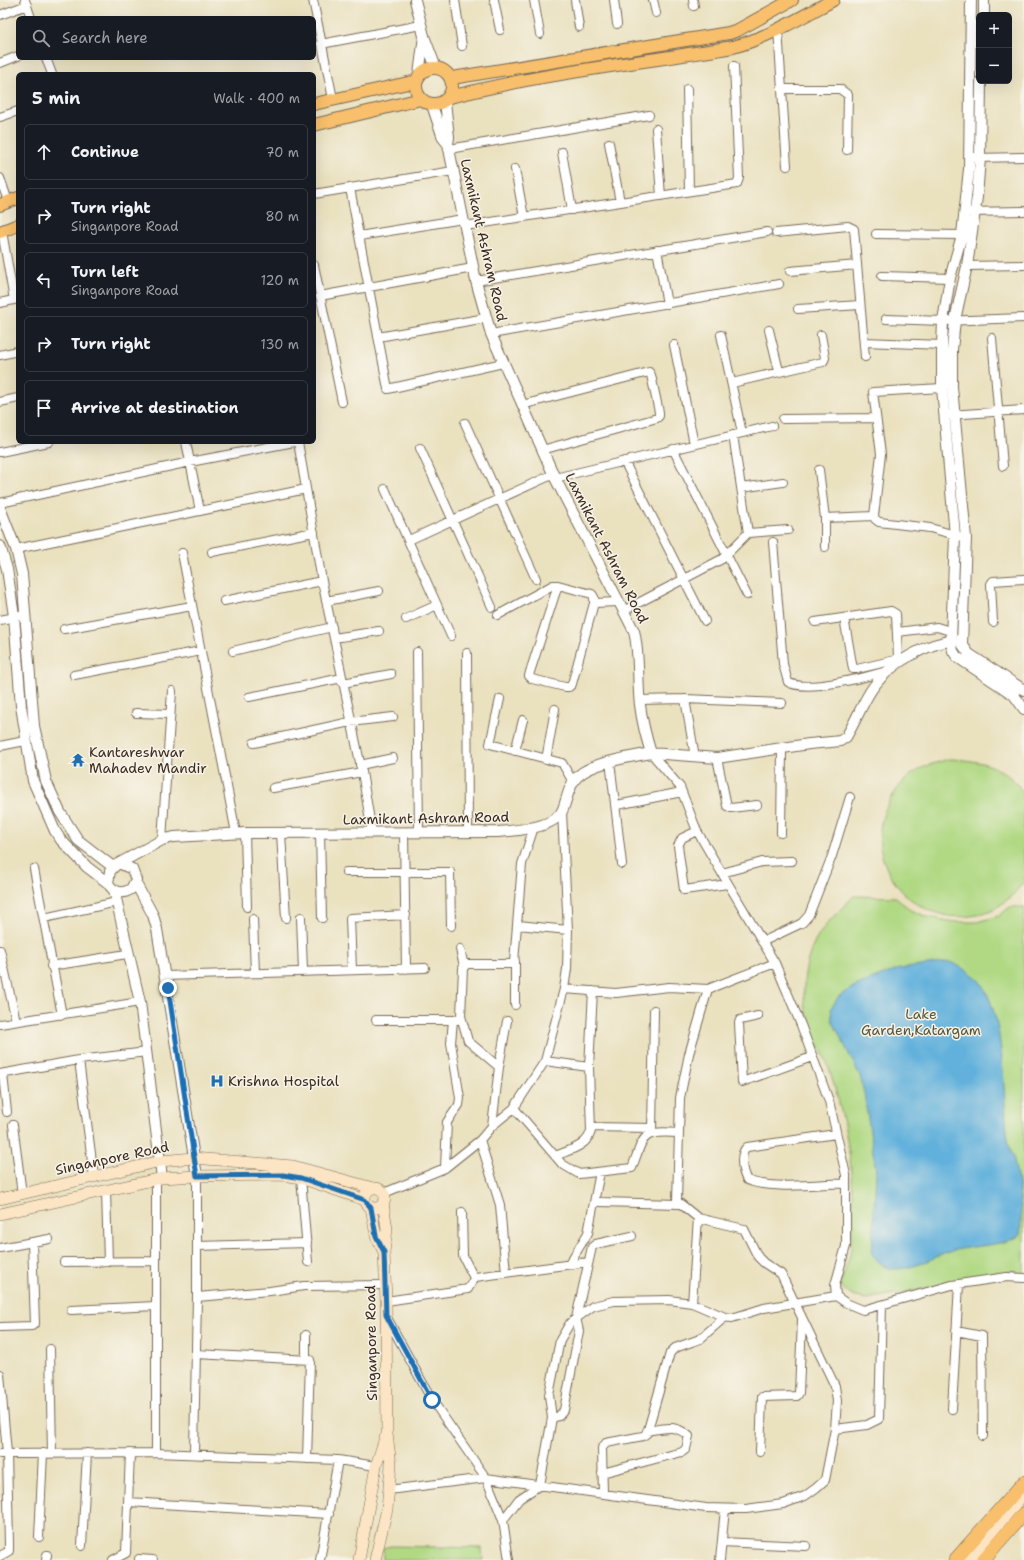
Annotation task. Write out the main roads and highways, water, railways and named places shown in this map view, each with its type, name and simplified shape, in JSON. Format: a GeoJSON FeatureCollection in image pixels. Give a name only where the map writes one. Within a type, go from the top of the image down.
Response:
{"type":"FeatureCollection","features":[{"type":"Feature","properties":{"kind":"highway"},"geometry":{"type":"LineString","coordinates":[[955,1560],[1024,1482]]}},
{"type":"Feature","properties":{"kind":"highway"},"geometry":{"type":"LineString","coordinates":[[983,1560],[1024,1513]]}},
{"type":"Feature","properties":{"kind":"main road"},"geometry":{"type":"LineString","coordinates":[[452,78],[729,33],[738,30],[792,0]]}},
{"type":"Feature","properties":{"kind":"main road"},"geometry":{"type":"LineString","coordinates":[[447,99],[453,85],[452,78],[443,69],[436,68],[424,70],[418,78],[416,87],[421,99],[432,105],[481,89],[586,70],[733,47],[750,42],[778,30],[833,0]]}},
{"type":"Feature","properties":{"kind":"main road"},"geometry":{"type":"LineString","coordinates":[[316,103],[418,78]]}},
{"type":"Feature","properties":{"kind":"main road"},"geometry":{"type":"LineString","coordinates":[[316,125],[421,99]]}},
{"type":"Feature","properties":{"kind":"main road"},"geometry":{"type":"LineString","coordinates":[[1,232],[16,226]]}},
{"type":"Feature","properties":{"kind":"main road","name":"Singanpore Road"},"geometry":{"type":"LineString","coordinates":[[0,1199],[161,1161],[194,1158],[293,1166],[373,1188]]}},
{"type":"Feature","properties":{"kind":"main road"},"geometry":{"type":"LineString","coordinates":[[0,1214],[159,1178],[197,1176],[283,1175],[301,1178],[378,1208],[384,1198],[379,1189],[373,1188],[366,1194],[368,1204]]}},
{"type":"Feature","properties":{"kind":"main road","name":"Singanpore Road"},"geometry":{"type":"LineString","coordinates":[[375,1560],[386,1508],[390,1465],[387,1434],[386,1285],[384,1252],[387,1229],[384,1198]]}},
{"type":"Feature","properties":{"kind":"main road","name":"Singanpore Road"},"geometry":{"type":"LineString","coordinates":[[368,1204],[376,1236],[384,1252]]}},
{"type":"Feature","properties":{"kind":"main road","name":"Singanpore Road"},"geometry":{"type":"LineString","coordinates":[[359,1560],[376,1466],[387,1434]]}},
{"type":"Feature","properties":{"kind":"main road"},"geometry":{"type":"LineString","coordinates":[[968,1560],[1024,1494]]}},
{"type":"Feature","properties":{"kind":"water"},"geometry":{"type":"Polygon","coordinates":[[[950,962],[966,970],[977,978],[989,997],[995,1015],[1002,1058],[1008,1139],[1018,1182],[1021,1217],[1020,1235],[1014,1239],[998,1243],[946,1253],[909,1267],[890,1269],[882,1264],[872,1254],[876,1171],[864,1093],[860,1076],[832,1020],[831,1008],[839,996],[855,986],[899,969],[950,962]]]}},
{"type":"Feature","properties":{"kind":"place","name":"Kantareshwar Mahadev Mandir"},"geometry":{"type":"Point","coordinates":[78,760]}},
{"type":"Feature","properties":{"kind":"place","name":"Krishna Hospital"},"geometry":{"type":"Point","coordinates":[217,1081]}},
{"type":"Feature","properties":{"kind":"park label","name":"Lake Garden,Katargam"},"geometry":{"type":"Point","coordinates":[921,1022]}}]}
